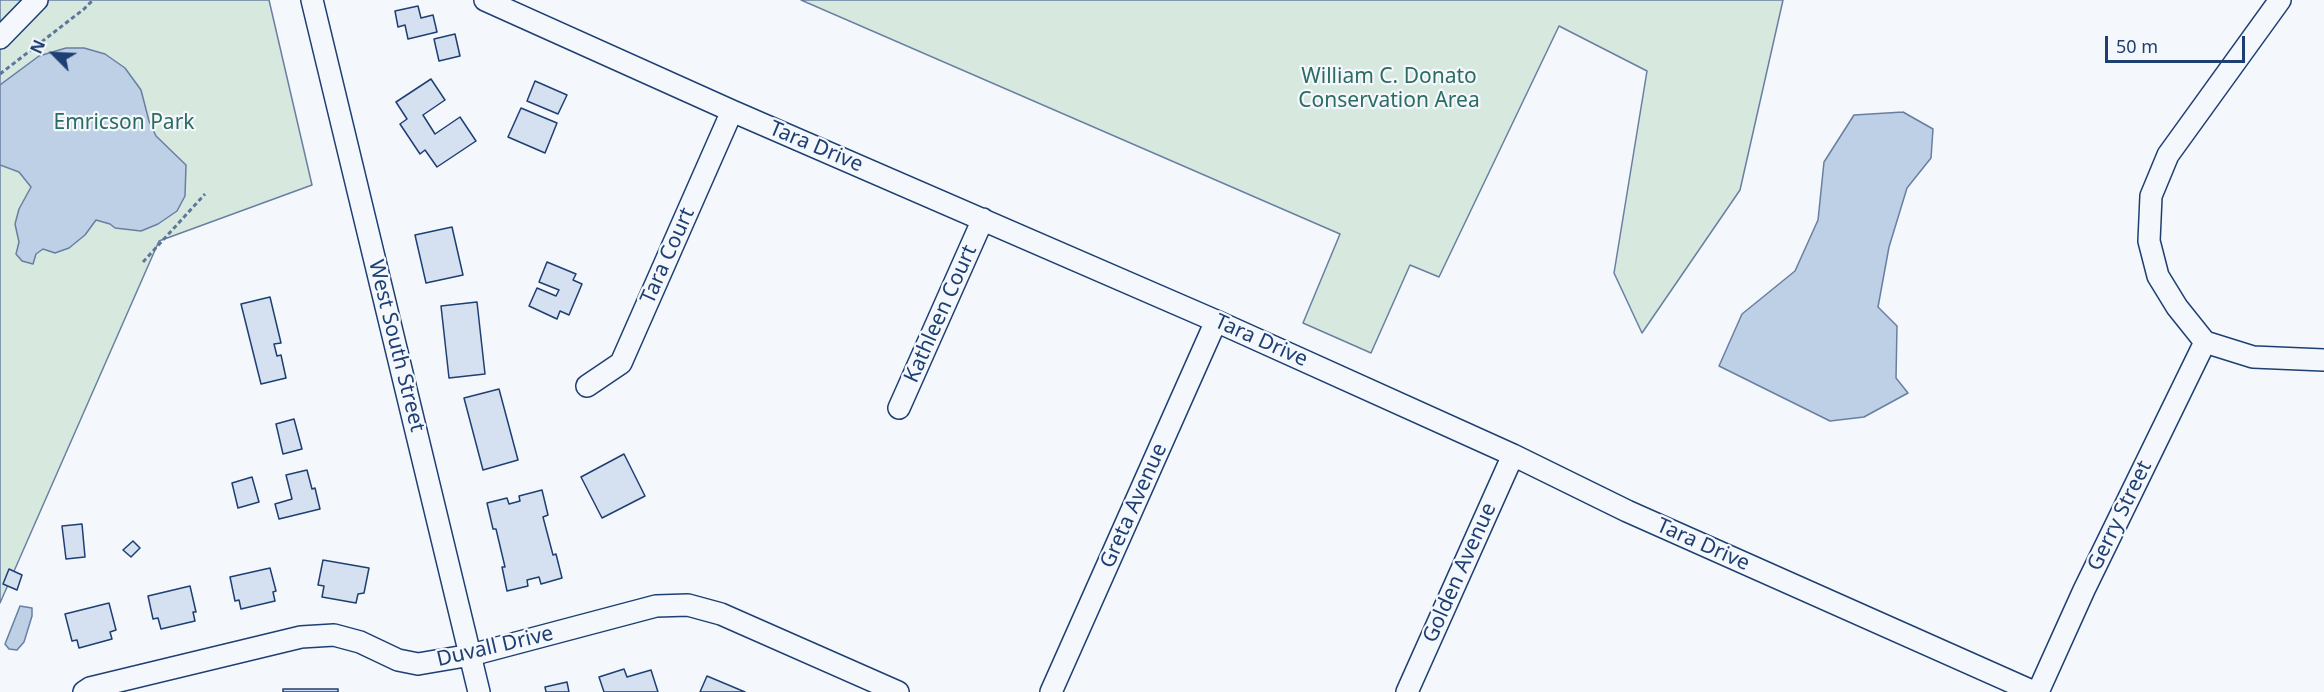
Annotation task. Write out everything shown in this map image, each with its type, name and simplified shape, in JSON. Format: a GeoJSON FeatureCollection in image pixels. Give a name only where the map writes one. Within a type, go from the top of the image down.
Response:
{"type":"FeatureCollection","features":[{"type":"Feature","properties":{"kind":"street"},"geometry":{"type":"LineString","coordinates":[[0,38],[37,0]]}},
{"type":"Feature","properties":{"kind":"street","name":"West South Street"},"geometry":{"type":"LineString","coordinates":[[312,0],[479,692]]}},
{"type":"Feature","properties":{"kind":"street","name":"Tara Drive"},"geometry":{"type":"LineString","coordinates":[[485,0],[732,111],[1216,321],[1513,455],[1627,511],[2036,692]]}},
{"type":"Feature","properties":{"kind":"street"},"geometry":{"type":"LineString","coordinates":[[2280,0],[2168,155],[2151,196],[2149,241],[2158,276],[2177,307],[2205,342],[2253,357],[2324,360]]}},
{"type":"Feature","properties":{"kind":"street","name":"Tara Court"},"geometry":{"type":"LineString","coordinates":[[587,386],[621,363],[732,111]]}},
{"type":"Feature","properties":{"kind":"street","name":"Kathleen Court"},"geometry":{"type":"LineString","coordinates":[[899,408],[983,219]]}},
{"type":"Feature","properties":{"kind":"street","name":"Greta Avenue"},"geometry":{"type":"LineString","coordinates":[[1051,692],[1216,321]]}},
{"type":"Feature","properties":{"kind":"street","name":"Gerry Street"},"geometry":{"type":"LineString","coordinates":[[2036,692],[2205,342]]}},
{"type":"Feature","properties":{"kind":"street","name":"Golden Avenue"},"geometry":{"type":"LineString","coordinates":[[1407,692],[1513,455]]}},
{"type":"Feature","properties":{"kind":"street","name":"Duvall Drive"},"geometry":{"type":"LineString","coordinates":[[84,692],[90,688],[301,637],[334,635],[360,642],[398,660],[418,664],[471,655],[656,606],[688,604],[721,614],[898,692]]}},
{"type":"Feature","properties":{"kind":"path"},"geometry":{"type":"LineString","coordinates":[[0,74],[93,0]]}},
{"type":"Feature","properties":{"kind":"path"},"geometry":{"type":"LineString","coordinates":[[143,262],[205,194]]}},
{"type":"Feature","properties":{"kind":"green space","name":"Emricson Park"},"geometry":{"type":"Polygon","coordinates":[[[0,0],[269,0],[312,185],[159,241],[0,603],[0,0]]]}},
{"type":"Feature","properties":{"kind":"green space","name":"William C. Donato Conservation Area"},"geometry":{"type":"Polygon","coordinates":[[[801,0],[1783,0],[1740,190],[1642,333],[1614,273],[1647,71],[1559,26],[1439,277],[1410,265],[1371,353],[1303,323],[1340,234],[801,0]]]}},
{"type":"Feature","properties":{"kind":"water"},"geometry":{"type":"Polygon","coordinates":[[[66,48],[84,48],[105,54],[125,68],[141,90],[149,121],[156,136],[186,165],[185,196],[177,211],[158,224],[141,231],[115,228],[96,220],[85,235],[69,248],[55,253],[43,249],[36,254],[33,264],[22,261],[16,254],[19,242],[15,224],[19,209],[31,187],[19,172],[0,165],[0,85],[39,56],[66,48]]]}},
{"type":"Feature","properties":{"kind":"water"},"geometry":{"type":"Polygon","coordinates":[[[1903,112],[1933,129],[1931,158],[1907,188],[1889,247],[1878,307],[1897,326],[1896,378],[1908,393],[1864,417],[1830,421],[1719,366],[1742,314],[1795,271],[1818,220],[1824,162],[1854,115],[1903,112]]]}},
{"type":"Feature","properties":{"kind":"water"},"geometry":{"type":"Polygon","coordinates":[[[20,606],[32,608],[32,616],[24,642],[17,650],[9,649],[5,644],[20,606]]]}},
{"type":"Feature","properties":{"kind":"building"},"geometry":{"type":"Polygon","coordinates":[[[418,6],[421,18],[433,15],[437,32],[408,39],[405,25],[398,27],[395,11],[418,6]]]}},
{"type":"Feature","properties":{"kind":"building"},"geometry":{"type":"Polygon","coordinates":[[[455,34],[460,56],[439,61],[434,39],[455,34]]]}},
{"type":"Feature","properties":{"kind":"building"},"geometry":{"type":"Polygon","coordinates":[[[431,79],[445,100],[423,115],[435,134],[460,117],[476,141],[437,167],[425,150],[420,154],[400,124],[407,119],[396,102],[431,79]]]}},
{"type":"Feature","properties":{"kind":"building"},"geometry":{"type":"Polygon","coordinates":[[[535,81],[567,95],[558,114],[527,101],[535,81]]]}},
{"type":"Feature","properties":{"kind":"building"},"geometry":{"type":"Polygon","coordinates":[[[521,108],[557,123],[545,153],[508,137],[521,108]]]}},
{"type":"Feature","properties":{"kind":"building"},"geometry":{"type":"Polygon","coordinates":[[[452,227],[463,275],[426,283],[415,235],[452,227]]]}},
{"type":"Feature","properties":{"kind":"building"},"geometry":{"type":"Polygon","coordinates":[[[547,262],[576,274],[573,280],[582,284],[569,315],[560,311],[557,319],[529,306],[537,288],[556,296],[559,290],[539,282],[547,262]]]}},
{"type":"Feature","properties":{"kind":"building"},"geometry":{"type":"Polygon","coordinates":[[[270,297],[281,343],[274,344],[277,356],[281,355],[286,378],[261,384],[241,304],[270,297]]]}},
{"type":"Feature","properties":{"kind":"building"},"geometry":{"type":"Polygon","coordinates":[[[477,302],[485,374],[449,378],[441,306],[477,302]]]}},
{"type":"Feature","properties":{"kind":"building"},"geometry":{"type":"Polygon","coordinates":[[[499,389],[518,460],[483,470],[464,398],[499,389]]]}},
{"type":"Feature","properties":{"kind":"building"},"geometry":{"type":"Polygon","coordinates":[[[294,419],[302,449],[283,454],[276,424],[294,419]]]}},
{"type":"Feature","properties":{"kind":"building"},"geometry":{"type":"Polygon","coordinates":[[[624,454],[645,496],[602,518],[581,477],[624,454]]]}},
{"type":"Feature","properties":{"kind":"building"},"geometry":{"type":"Polygon","coordinates":[[[307,470],[312,489],[315,488],[320,509],[279,519],[275,504],[292,499],[286,475],[307,470]]]}},
{"type":"Feature","properties":{"kind":"building"},"geometry":{"type":"Polygon","coordinates":[[[252,477],[259,502],[238,508],[232,483],[252,477]]]}},
{"type":"Feature","properties":{"kind":"building"},"geometry":{"type":"Polygon","coordinates":[[[542,490],[548,515],[543,517],[562,578],[541,584],[539,577],[527,580],[528,586],[507,591],[502,567],[505,567],[487,503],[507,498],[509,504],[520,501],[519,496],[542,490]]]}},
{"type":"Feature","properties":{"kind":"building"},"geometry":{"type":"Polygon","coordinates":[[[82,524],[85,557],[66,559],[62,526],[82,524]]]}},
{"type":"Feature","properties":{"kind":"building"},"geometry":{"type":"Polygon","coordinates":[[[133,541],[140,548],[131,557],[123,550],[133,541]]]}},
{"type":"Feature","properties":{"kind":"building"},"geometry":{"type":"Polygon","coordinates":[[[323,560],[369,568],[364,593],[358,594],[356,603],[322,597],[324,586],[318,585],[323,560]]]}},
{"type":"Feature","properties":{"kind":"building"},"geometry":{"type":"Polygon","coordinates":[[[270,568],[276,591],[273,592],[275,601],[241,609],[239,600],[235,601],[230,577],[270,568]]]}},
{"type":"Feature","properties":{"kind":"building"},"geometry":{"type":"Polygon","coordinates":[[[9,569],[22,575],[17,590],[3,584],[9,569]]]}},
{"type":"Feature","properties":{"kind":"building"},"geometry":{"type":"Polygon","coordinates":[[[190,586],[196,612],[193,612],[195,621],[161,629],[158,618],[153,619],[148,596],[190,586]]]}},
{"type":"Feature","properties":{"kind":"building"},"geometry":{"type":"Polygon","coordinates":[[[109,603],[116,630],[110,632],[112,639],[79,648],[77,640],[72,641],[65,614],[109,603]]]}},
{"type":"Feature","properties":{"kind":"building"},"geometry":{"type":"Polygon","coordinates":[[[624,669],[627,677],[651,670],[658,692],[604,692],[599,677],[624,669]]]}},
{"type":"Feature","properties":{"kind":"building"},"geometry":{"type":"Polygon","coordinates":[[[707,676],[745,692],[700,692],[707,676]]]}},
{"type":"Feature","properties":{"kind":"building"},"geometry":{"type":"Polygon","coordinates":[[[567,682],[569,692],[546,692],[545,687],[567,682]]]}},
{"type":"Feature","properties":{"kind":"building"},"geometry":{"type":"Polygon","coordinates":[[[283,689],[338,689],[338,692],[283,692],[283,689]]]}}]}
